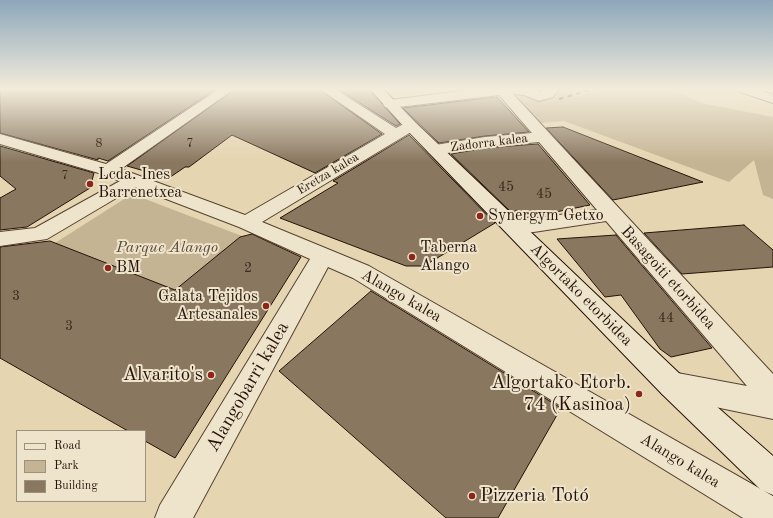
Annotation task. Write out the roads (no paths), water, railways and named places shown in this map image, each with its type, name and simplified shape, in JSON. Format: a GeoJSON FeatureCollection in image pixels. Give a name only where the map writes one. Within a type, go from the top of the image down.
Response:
{"type":"FeatureCollection","features":[{"type":"Feature","properties":{"kind":"street"},"geometry":{"type":"LineString","coordinates":[[108,170],[192,113]]}},
{"type":"Feature","properties":{"kind":"street"},"geometry":{"type":"LineString","coordinates":[[371,113],[403,130]]}},
{"type":"Feature","properties":{"kind":"street","name":"Algortako etorbidea"},"geometry":{"type":"LineString","coordinates":[[393,113],[403,130],[435,150],[672,385],[773,478]]}},
{"type":"Feature","properties":{"kind":"street","name":"Basagoiti etorbidea"},"geometry":{"type":"LineString","coordinates":[[522,113],[773,395]]}},
{"type":"Feature","properties":{"kind":"street","name":"Eretza kalea"},"geometry":{"type":"LineString","coordinates":[[246,223],[403,130]]}},
{"type":"Feature","properties":{"kind":"street","name":"Zadorra kalea"},"geometry":{"type":"LineString","coordinates":[[435,150],[485,142],[543,137]]}},
{"type":"Feature","properties":{"kind":"street","name":"Alango kalea"},"geometry":{"type":"LineString","coordinates":[[0,139],[108,170],[246,223],[361,272],[773,516]]}},
{"type":"Feature","properties":{"kind":"street"},"geometry":{"type":"LineString","coordinates":[[0,239],[40,234],[134,180]]}},
{"type":"Feature","properties":{"kind":"street"},"geometry":{"type":"LineString","coordinates":[[514,228],[611,214]]}},
{"type":"Feature","properties":{"kind":"street","name":"Alangobarri kalea"},"geometry":{"type":"LineString","coordinates":[[173,518],[323,255]]}},
{"type":"Feature","properties":{"kind":"street"},"geometry":{"type":"LineString","coordinates":[[672,385],[773,405]]}},
{"type":"Feature","properties":{"kind":"place","name":"Lcda. Ines Barrenetxea"},"geometry":{"type":"Point","coordinates":[90,184]}},
{"type":"Feature","properties":{"kind":"place","name":"Synergym Getxo"},"geometry":{"type":"Point","coordinates":[480,216]}},
{"type":"Feature","properties":{"kind":"place","name":"Taberna Alango"},"geometry":{"type":"Point","coordinates":[412,257]}},
{"type":"Feature","properties":{"kind":"place","name":"BM"},"geometry":{"type":"Point","coordinates":[108,268]}},
{"type":"Feature","properties":{"kind":"place","name":"Galata Tejidos Artesanales"},"geometry":{"type":"Point","coordinates":[266,306]}},
{"type":"Feature","properties":{"kind":"place","name":"Alvarito's"},"geometry":{"type":"Point","coordinates":[211,375]}},
{"type":"Feature","properties":{"kind":"place","name":"Algortako Etorb. 74 (Kasinoa)"},"geometry":{"type":"Point","coordinates":[639,394]}},
{"type":"Feature","properties":{"kind":"place","name":"Pizzeria Totó"},"geometry":{"type":"Point","coordinates":[472,496]}},
{"type":"Feature","properties":{"kind":"park label","name":"Parque Alango"},"geometry":{"type":"Point","coordinates":[167,248]}}]}
